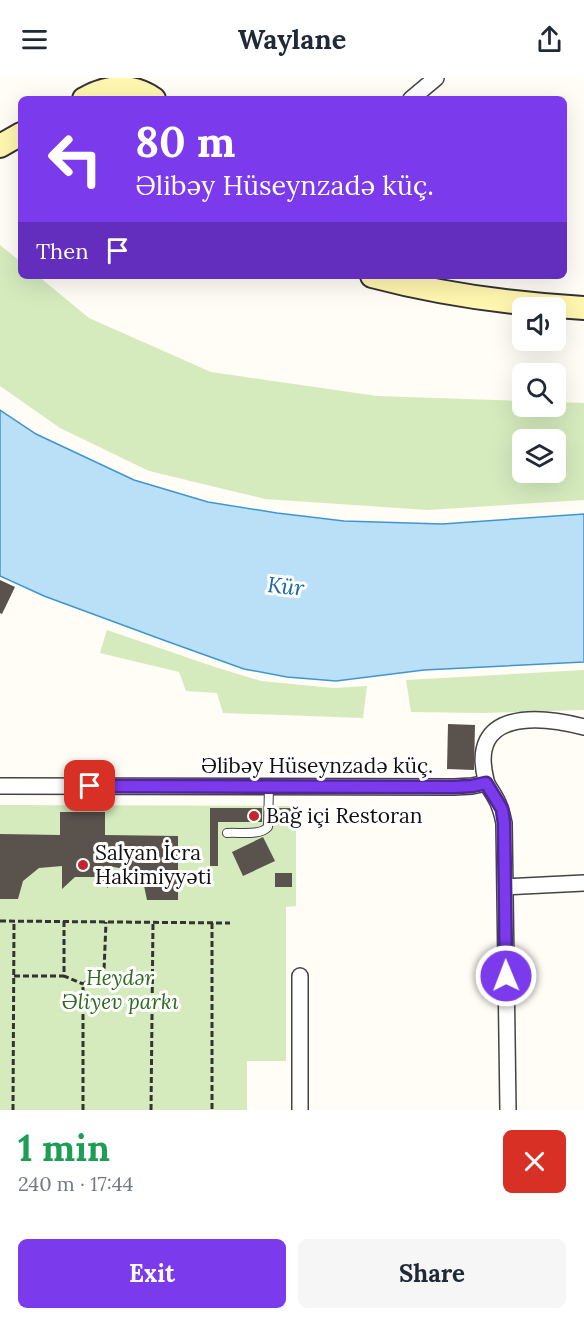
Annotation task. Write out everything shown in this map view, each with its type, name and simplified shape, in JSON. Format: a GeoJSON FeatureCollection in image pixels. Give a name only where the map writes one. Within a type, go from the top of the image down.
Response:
{"type":"FeatureCollection","features":[{"type":"Feature","properties":{"kind":"street"},"geometry":{"type":"LineString","coordinates":[[415,96],[436,78]]}},
{"type":"Feature","properties":{"kind":"street"},"geometry":{"type":"LineString","coordinates":[[91,96],[126,83],[148,96]]}},
{"type":"Feature","properties":{"kind":"street"},"geometry":{"type":"LineString","coordinates":[[0,146],[18,136]]}},
{"type":"Feature","properties":{"kind":"street"},"geometry":{"type":"LineString","coordinates":[[386,279],[476,296],[584,308]]}},
{"type":"Feature","properties":{"kind":"street"},"geometry":{"type":"LineString","coordinates":[[508,1110],[504,823],[502,809],[486,783],[484,750],[486,741],[495,730],[508,723],[532,720],[584,727]]}},
{"type":"Feature","properties":{"kind":"street","name":"Əlibəy Hüseynzadə küç."},"geometry":{"type":"LineString","coordinates":[[0,786],[454,787],[486,783]]}},
{"type":"Feature","properties":{"kind":"street"},"geometry":{"type":"LineString","coordinates":[[505,887],[584,883]]}},
{"type":"Feature","properties":{"kind":"street"},"geometry":{"type":"LineString","coordinates":[[300,976],[300,1110]]}},
{"type":"Feature","properties":{"kind":"lane"},"geometry":{"type":"LineString","coordinates":[[227,832],[266,830],[269,787]]}},
{"type":"Feature","properties":{"kind":"path"},"geometry":{"type":"LineString","coordinates":[[0,921],[230,923]]}},
{"type":"Feature","properties":{"kind":"path"},"geometry":{"type":"LineString","coordinates":[[13,1110],[14,921]]}},
{"type":"Feature","properties":{"kind":"path"},"geometry":{"type":"LineString","coordinates":[[64,921],[64,976]]}},
{"type":"Feature","properties":{"kind":"path"},"geometry":{"type":"LineString","coordinates":[[83,984],[104,970],[106,922]]}},
{"type":"Feature","properties":{"kind":"path"},"geometry":{"type":"LineString","coordinates":[[151,1110],[153,922]]}},
{"type":"Feature","properties":{"kind":"path"},"geometry":{"type":"LineString","coordinates":[[212,922],[212,1110]]}},
{"type":"Feature","properties":{"kind":"path"},"geometry":{"type":"LineString","coordinates":[[14,976],[64,976],[83,984]]}},
{"type":"Feature","properties":{"kind":"path"},"geometry":{"type":"LineString","coordinates":[[83,984],[83,1110]]}},
{"type":"Feature","properties":{"kind":"green space"},"geometry":{"type":"Polygon","coordinates":[[[0,245],[18,260],[18,279],[42,279],[89,318],[211,372],[377,396],[512,401],[512,417],[566,417],[566,402],[584,403],[584,500],[428,510],[265,499],[149,471],[60,428],[0,386],[0,245]]]}},
{"type":"Feature","properties":{"kind":"green space"},"geometry":{"type":"Polygon","coordinates":[[[107,630],[261,681],[334,688],[367,686],[363,718],[223,713],[217,693],[186,691],[179,672],[100,653],[107,630]]]}},
{"type":"Feature","properties":{"kind":"green space"},"geometry":{"type":"Polygon","coordinates":[[[584,670],[584,710],[482,713],[411,712],[406,680],[584,670]]]}},
{"type":"Feature","properties":{"kind":"green space","name":"Heydər Əliyev parkı"},"geometry":{"type":"Polygon","coordinates":[[[0,805],[296,806],[296,906],[286,907],[286,1061],[247,1061],[247,1110],[0,1110],[0,805]]]}},
{"type":"Feature","properties":{"kind":"water","name":"Kür"},"geometry":{"type":"Polygon","coordinates":[[[0,410],[36,434],[134,480],[208,502],[344,521],[442,524],[584,514],[584,662],[424,670],[336,681],[287,677],[244,669],[44,596],[0,576],[0,410]]]}},
{"type":"Feature","properties":{"kind":"building"},"geometry":{"type":"Polygon","coordinates":[[[0,580],[15,587],[2,614],[0,613],[0,580]]]}},
{"type":"Feature","properties":{"kind":"building"},"geometry":{"type":"Polygon","coordinates":[[[448,724],[475,725],[474,770],[447,769],[448,724]]]}},
{"type":"Feature","properties":{"kind":"building"},"geometry":{"type":"Polygon","coordinates":[[[210,808],[262,808],[262,822],[218,822],[218,866],[210,866],[210,808]]]}},
{"type":"Feature","properties":{"kind":"building"},"geometry":{"type":"Polygon","coordinates":[[[274,808],[293,808],[293,825],[274,825],[274,808]]]}},
{"type":"Feature","properties":{"kind":"building"},"geometry":{"type":"Polygon","coordinates":[[[60,812],[105,812],[105,835],[178,836],[178,900],[147,900],[143,881],[130,870],[108,866],[108,888],[95,877],[75,877],[62,889],[62,866],[39,868],[23,881],[18,899],[0,899],[0,834],[60,835],[60,812]]]}},
{"type":"Feature","properties":{"kind":"building"},"geometry":{"type":"Polygon","coordinates":[[[263,837],[275,861],[243,876],[232,852],[263,837]]]}},
{"type":"Feature","properties":{"kind":"building"},"geometry":{"type":"Polygon","coordinates":[[[275,873],[292,873],[292,887],[275,887],[275,873]]]}},
{"type":"Feature","properties":{"kind":"place","name":"Bağ içi Restoran"},"geometry":{"type":"Point","coordinates":[254,816]}},
{"type":"Feature","properties":{"kind":"place","name":"Salyan İcra Hakimiyyəti"},"geometry":{"type":"Point","coordinates":[83,865]}},
{"type":"Feature","properties":{"kind":"route"},"geometry":{"type":"LineString","coordinates":[[90,786],[454,787],[486,783],[502,809],[504,823],[506,976]]}}]}
